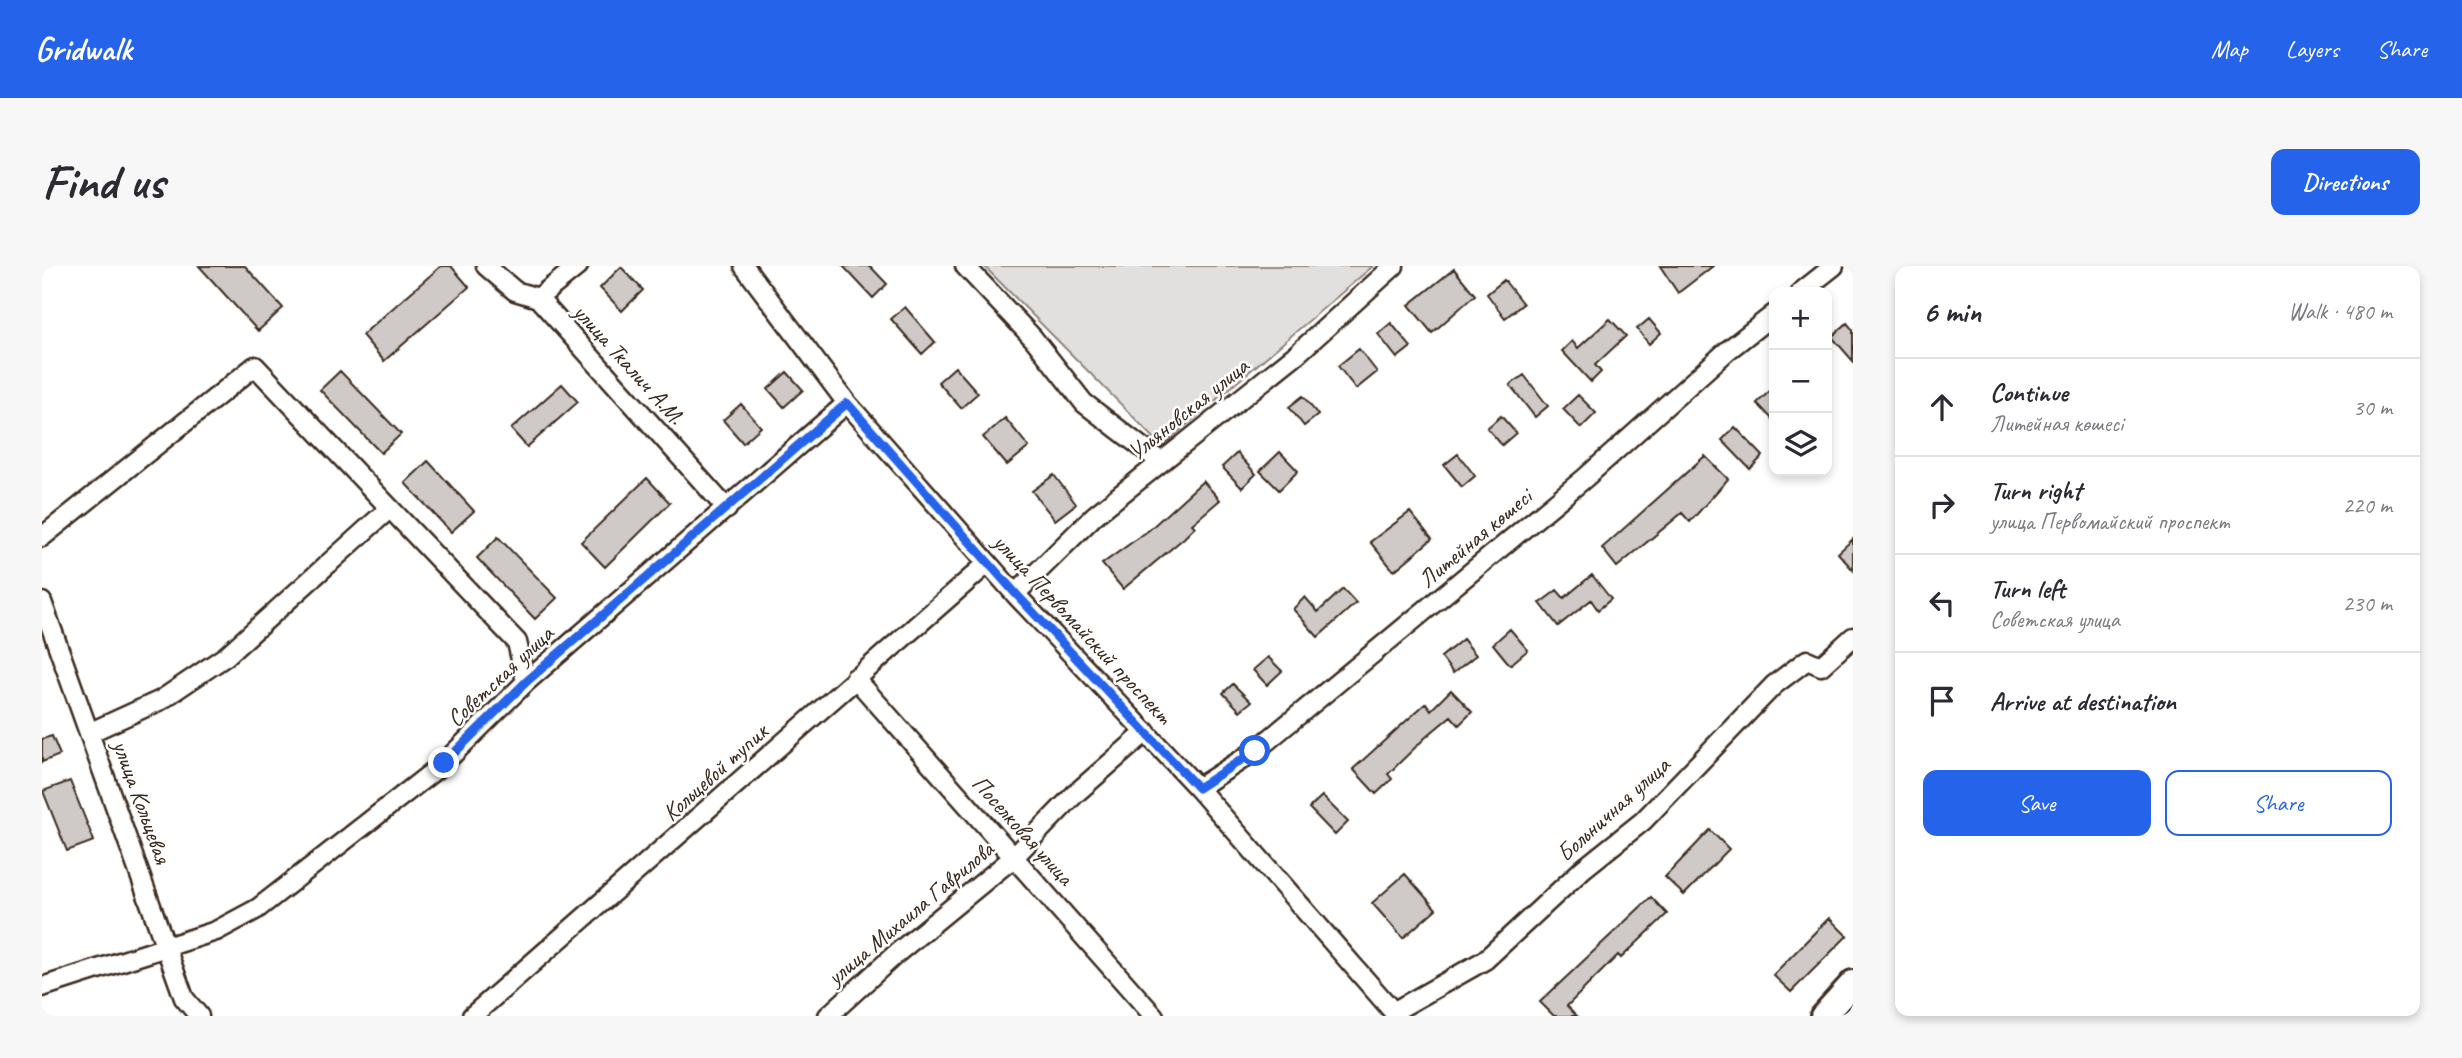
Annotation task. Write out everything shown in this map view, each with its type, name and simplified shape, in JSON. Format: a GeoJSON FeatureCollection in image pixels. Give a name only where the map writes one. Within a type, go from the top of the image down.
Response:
{"type":"FeatureCollection","features":[{"type":"Feature","properties":{"kind":"street","name":"улица Ткалич А.М."},"geometry":{"type":"LineString","coordinates":[[486,266],[515,291],[538,299],[727,509]]}},
{"type":"Feature","properties":{"kind":"street"},"geometry":{"type":"LineString","coordinates":[[538,299],[578,266]]}},
{"type":"Feature","properties":{"kind":"street","name":"улица Первомайский проспект"},"geometry":{"type":"LineString","coordinates":[[744,266],[847,403],[1016,594],[1198,788],[1395,1014]]}},
{"type":"Feature","properties":{"kind":"street"},"geometry":{"type":"LineString","coordinates":[[965,266],[1033,338],[1084,403],[1161,463]]}},
{"type":"Feature","properties":{"kind":"street","name":"Ульяновская улица"},"geometry":{"type":"LineString","coordinates":[[1016,594],[1095,515],[1298,353],[1394,266]]}},
{"type":"Feature","properties":{"kind":"street"},"geometry":{"type":"LineString","coordinates":[[1807,287],[1834,266]]}},
{"type":"Feature","properties":{"kind":"street","name":"Литейная көшесі"},"geometry":{"type":"LineString","coordinates":[[1198,788],[1255,751],[1585,478],[1727,351],[1769,318]]}},
{"type":"Feature","properties":{"kind":"street"},"geometry":{"type":"LineString","coordinates":[[42,537],[255,366],[517,642],[526,682]]}},
{"type":"Feature","properties":{"kind":"street","name":"Советская улица"},"geometry":{"type":"LineString","coordinates":[[42,987],[216,931],[257,909],[444,763],[526,682],[847,403]]}},
{"type":"Feature","properties":{"kind":"street"},"geometry":{"type":"LineString","coordinates":[[91,732],[161,701],[226,656],[389,509]]}},
{"type":"Feature","properties":{"kind":"street","name":"Кольцевой тупик"},"geometry":{"type":"LineString","coordinates":[[472,1016],[584,915],[612,896],[988,563]]}},
{"type":"Feature","properties":{"kind":"street","name":"улица Кольцевая"},"geometry":{"type":"LineString","coordinates":[[42,602],[91,732],[184,998],[199,1016]]}},
{"type":"Feature","properties":{"kind":"street","name":"Больничная улица"},"geometry":{"type":"LineString","coordinates":[[1395,1014],[1485,960],[1583,869],[1643,821],[1773,685],[1807,660],[1821,666],[1853,637]]}},
{"type":"Feature","properties":{"kind":"street","name":"Поселковая улица"},"geometry":{"type":"LineString","coordinates":[[855,678],[1154,1016]]}},
{"type":"Feature","properties":{"kind":"street","name":"улица Михаила Гаврилова"},"geometry":{"type":"LineString","coordinates":[[828,1016],[897,953],[1014,857],[1075,794],[1146,732]]}},
{"type":"Feature","properties":{"kind":"street"},"geometry":{"type":"LineString","coordinates":[[1823,1016],[1853,983]]}},
{"type":"Feature","properties":{"kind":"shaded area"},"geometry":{"type":"Polygon","coordinates":[[[984,266],[1373,266],[1162,446],[984,266]]]}},
{"type":"Feature","properties":{"kind":"building"},"geometry":{"type":"Polygon","coordinates":[[[199,266],[245,266],[283,308],[258,331],[199,266]]]}},
{"type":"Feature","properties":{"kind":"building"},"geometry":{"type":"Polygon","coordinates":[[[441,266],[451,266],[469,287],[384,361],[362,335],[441,266]]]}},
{"type":"Feature","properties":{"kind":"building"},"geometry":{"type":"Polygon","coordinates":[[[843,266],[870,266],[887,284],[873,298],[843,266]]]}},
{"type":"Feature","properties":{"kind":"building"},"geometry":{"type":"Polygon","coordinates":[[[1660,266],[1713,266],[1678,293],[1660,266]]]}},
{"type":"Feature","properties":{"kind":"building"},"geometry":{"type":"Polygon","coordinates":[[[621,267],[643,290],[622,311],[600,288],[621,267]]]}},
{"type":"Feature","properties":{"kind":"building"},"geometry":{"type":"Polygon","coordinates":[[[1454,269],[1475,295],[1432,333],[1409,305],[1454,269]]]}},
{"type":"Feature","properties":{"kind":"building"},"geometry":{"type":"Polygon","coordinates":[[[1504,280],[1523,304],[1505,318],[1487,294],[1504,280]]]}},
{"type":"Feature","properties":{"kind":"building"},"geometry":{"type":"Polygon","coordinates":[[[905,307],[935,342],[922,354],[891,319],[905,307]]]}},
{"type":"Feature","properties":{"kind":"building"},"geometry":{"type":"Polygon","coordinates":[[[1610,319],[1626,336],[1595,365],[1601,372],[1591,382],[1562,351],[1572,341],[1578,348],[1610,319]]]}},
{"type":"Feature","properties":{"kind":"building"},"geometry":{"type":"Polygon","coordinates":[[[1649,319],[1661,333],[1649,344],[1637,329],[1649,319]]]}},
{"type":"Feature","properties":{"kind":"building"},"geometry":{"type":"Polygon","coordinates":[[[1391,323],[1411,347],[1397,358],[1378,334],[1391,323]]]}},
{"type":"Feature","properties":{"kind":"building"},"geometry":{"type":"Polygon","coordinates":[[[1847,323],[1853,330],[1853,361],[1832,337],[1847,323]]]}},
{"type":"Feature","properties":{"kind":"building"},"geometry":{"type":"Polygon","coordinates":[[[1359,349],[1377,372],[1356,389],[1338,366],[1359,349]]]}},
{"type":"Feature","properties":{"kind":"building"},"geometry":{"type":"Polygon","coordinates":[[[955,367],[978,393],[961,408],[938,382],[955,367]]]}},
{"type":"Feature","properties":{"kind":"building"},"geometry":{"type":"Polygon","coordinates":[[[340,371],[401,434],[381,453],[320,390],[340,371]]]}},
{"type":"Feature","properties":{"kind":"building"},"geometry":{"type":"Polygon","coordinates":[[[787,372],[803,390],[784,407],[768,389],[787,372]]]}},
{"type":"Feature","properties":{"kind":"building"},"geometry":{"type":"Polygon","coordinates":[[[1524,375],[1548,406],[1535,417],[1510,385],[1524,375]]]}},
{"type":"Feature","properties":{"kind":"building"},"geometry":{"type":"Polygon","coordinates":[[[562,384],[578,402],[527,447],[511,429],[562,384]]]}},
{"type":"Feature","properties":{"kind":"building"},"geometry":{"type":"Polygon","coordinates":[[[1769,392],[1769,416],[1757,403],[1769,392]]]}},
{"type":"Feature","properties":{"kind":"building"},"geometry":{"type":"Polygon","coordinates":[[[1578,395],[1596,413],[1581,428],[1563,409],[1578,395]]]}},
{"type":"Feature","properties":{"kind":"building"},"geometry":{"type":"Polygon","coordinates":[[[1303,396],[1318,415],[1304,426],[1289,407],[1303,396]]]}},
{"type":"Feature","properties":{"kind":"building"},"geometry":{"type":"Polygon","coordinates":[[[741,404],[761,427],[743,443],[723,420],[741,404]]]}},
{"type":"Feature","properties":{"kind":"building"},"geometry":{"type":"Polygon","coordinates":[[[1501,416],[1516,433],[1502,445],[1487,428],[1501,416]]]}},
{"type":"Feature","properties":{"kind":"building"},"geometry":{"type":"Polygon","coordinates":[[[1005,418],[1029,447],[1007,465],[983,437],[1005,418]]]}},
{"type":"Feature","properties":{"kind":"building"},"geometry":{"type":"Polygon","coordinates":[[[1735,427],[1763,456],[1750,469],[1722,440],[1735,427]]]}},
{"type":"Feature","properties":{"kind":"building"},"geometry":{"type":"Polygon","coordinates":[[[1280,452],[1298,471],[1279,490],[1260,471],[1280,452]]]}},
{"type":"Feature","properties":{"kind":"building"},"geometry":{"type":"Polygon","coordinates":[[[1237,453],[1256,474],[1242,488],[1222,467],[1237,453]]]}},
{"type":"Feature","properties":{"kind":"building"},"geometry":{"type":"Polygon","coordinates":[[[1458,454],[1475,476],[1462,487],[1444,465],[1458,454]]]}},
{"type":"Feature","properties":{"kind":"building"},"geometry":{"type":"Polygon","coordinates":[[[1705,456],[1728,479],[1690,522],[1682,513],[1617,567],[1602,548],[1705,456]]]}},
{"type":"Feature","properties":{"kind":"building"},"geometry":{"type":"Polygon","coordinates":[[[428,461],[474,511],[451,532],[405,483],[428,461]]]}},
{"type":"Feature","properties":{"kind":"building"},"geometry":{"type":"Polygon","coordinates":[[[1054,475],[1076,504],[1055,520],[1032,491],[1054,475]]]}},
{"type":"Feature","properties":{"kind":"building"},"geometry":{"type":"Polygon","coordinates":[[[647,478],[670,503],[605,567],[581,542],[647,478]]]}},
{"type":"Feature","properties":{"kind":"building"},"geometry":{"type":"Polygon","coordinates":[[[1203,481],[1220,500],[1192,524],[1195,527],[1184,538],[1123,589],[1102,564],[1149,530],[1203,481]]]}},
{"type":"Feature","properties":{"kind":"building"},"geometry":{"type":"Polygon","coordinates":[[[1410,512],[1432,539],[1394,571],[1370,542],[1410,512]]]}},
{"type":"Feature","properties":{"kind":"building"},"geometry":{"type":"Polygon","coordinates":[[[498,537],[557,598],[535,619],[477,558],[498,537]]]}},
{"type":"Feature","properties":{"kind":"building"},"geometry":{"type":"Polygon","coordinates":[[[1853,539],[1853,570],[1838,553],[1853,539]]]}},
{"type":"Feature","properties":{"kind":"building"},"geometry":{"type":"Polygon","coordinates":[[[1592,575],[1611,599],[1598,610],[1591,600],[1558,626],[1540,603],[1557,590],[1564,598],[1592,575]]]}},
{"type":"Feature","properties":{"kind":"building"},"geometry":{"type":"Polygon","coordinates":[[[1343,589],[1356,603],[1318,637],[1293,609],[1305,597],[1318,612],[1343,589]]]}},
{"type":"Feature","properties":{"kind":"building"},"geometry":{"type":"Polygon","coordinates":[[[1510,629],[1528,650],[1510,665],[1493,644],[1510,629]]]}},
{"type":"Feature","properties":{"kind":"building"},"geometry":{"type":"Polygon","coordinates":[[[1463,639],[1476,655],[1453,673],[1441,657],[1463,639]]]}},
{"type":"Feature","properties":{"kind":"building"},"geometry":{"type":"Polygon","coordinates":[[[1268,657],[1282,671],[1267,685],[1253,670],[1268,657]]]}},
{"type":"Feature","properties":{"kind":"building"},"geometry":{"type":"Polygon","coordinates":[[[1233,684],[1251,702],[1240,711],[1223,693],[1233,684]]]}},
{"type":"Feature","properties":{"kind":"building"},"geometry":{"type":"Polygon","coordinates":[[[1451,690],[1472,712],[1459,725],[1451,716],[1427,736],[1388,774],[1392,779],[1376,794],[1353,769],[1426,703],[1431,710],[1451,690]]]}},
{"type":"Feature","properties":{"kind":"building"},"geometry":{"type":"Polygon","coordinates":[[[52,736],[60,755],[42,762],[42,739],[52,736]]]}},
{"type":"Feature","properties":{"kind":"building"},"geometry":{"type":"Polygon","coordinates":[[[70,781],[94,841],[67,851],[43,791],[70,781]]]}},
{"type":"Feature","properties":{"kind":"building"},"geometry":{"type":"Polygon","coordinates":[[[1322,796],[1348,822],[1335,835],[1309,808],[1322,796]]]}},
{"type":"Feature","properties":{"kind":"building"},"geometry":{"type":"Polygon","coordinates":[[[1710,830],[1729,849],[1684,895],[1665,877],[1710,830]]]}},
{"type":"Feature","properties":{"kind":"building"},"geometry":{"type":"Polygon","coordinates":[[[1405,874],[1436,909],[1403,938],[1372,903],[1405,874]]]}},
{"type":"Feature","properties":{"kind":"building"},"geometry":{"type":"Polygon","coordinates":[[[1651,897],[1667,914],[1621,958],[1618,955],[1567,1006],[1577,1016],[1554,1016],[1540,1002],[1651,897]]]}},
{"type":"Feature","properties":{"kind":"building"},"geometry":{"type":"Polygon","coordinates":[[[1829,918],[1847,936],[1791,992],[1773,975],[1829,918]]]}},
{"type":"Feature","properties":{"kind":"route"},"geometry":{"type":"LineString","coordinates":[[444,763],[526,682],[847,403],[1016,594],[1198,788],[1255,751]]}}]}
